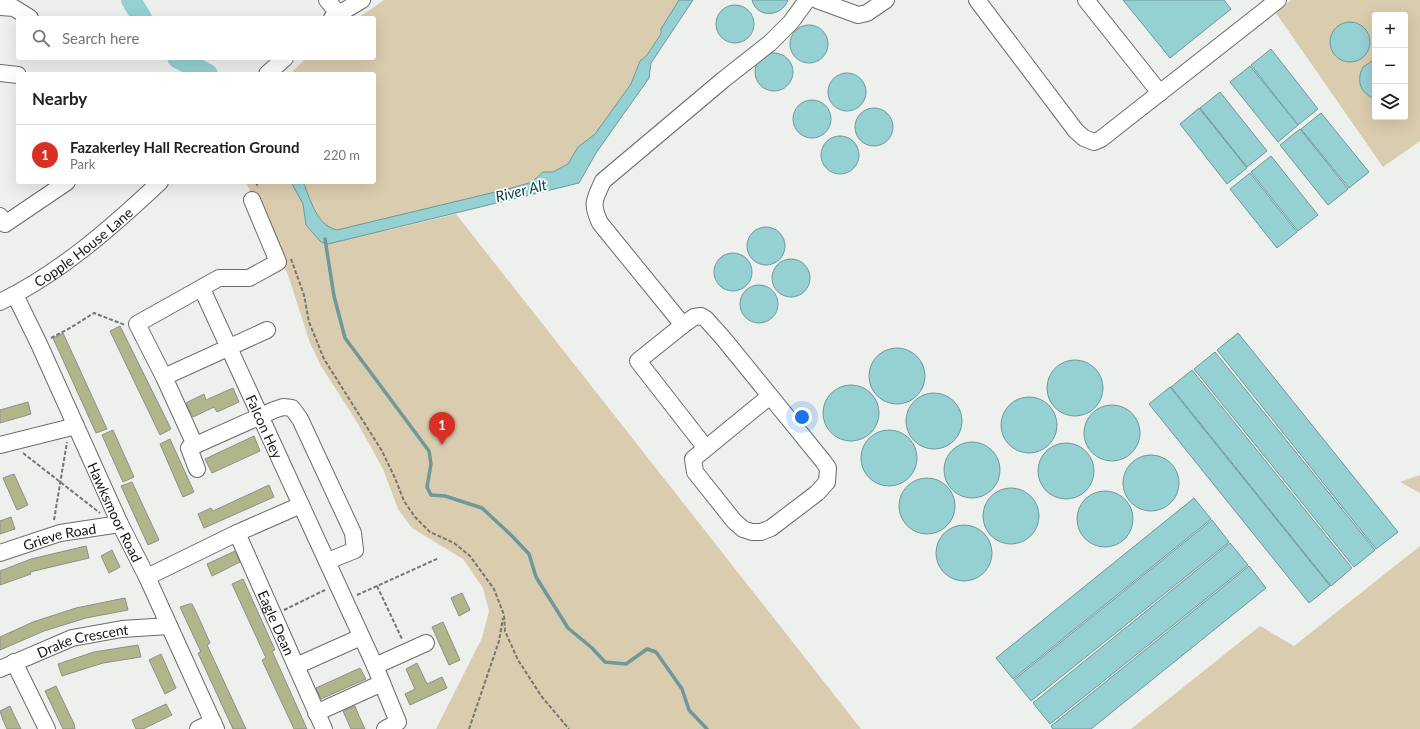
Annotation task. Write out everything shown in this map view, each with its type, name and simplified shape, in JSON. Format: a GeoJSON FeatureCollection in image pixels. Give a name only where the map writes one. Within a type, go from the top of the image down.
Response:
{"type":"FeatureCollection","features":[{"type":"Feature","properties":{"kind":"street"},"geometry":{"type":"LineString","coordinates":[[327,0],[335,16],[362,0]]}},
{"type":"Feature","properties":{"kind":"street"},"geometry":{"type":"LineString","coordinates":[[683,325],[600,224],[594,211],[594,200],[603,181],[723,80],[770,44],[791,22],[807,0]]}},
{"type":"Feature","properties":{"kind":"street"},"geometry":{"type":"LineString","coordinates":[[817,0],[858,15],[867,13],[886,0]]}},
{"type":"Feature","properties":{"kind":"street"},"geometry":{"type":"LineString","coordinates":[[977,0],[1076,131],[1084,138],[1094,142],[1101,139],[1278,0]]}},
{"type":"Feature","properties":{"kind":"street"},"geometry":{"type":"LineString","coordinates":[[1086,0],[1160,93]]}},
{"type":"Feature","properties":{"kind":"street"},"geometry":{"type":"LineString","coordinates":[[0,7],[14,8],[27,16]]}},
{"type":"Feature","properties":{"kind":"street"},"geometry":{"type":"LineString","coordinates":[[269,72],[283,60]]}},
{"type":"Feature","properties":{"kind":"street"},"geometry":{"type":"LineString","coordinates":[[0,73],[16,75]]}},
{"type":"Feature","properties":{"kind":"street"},"geometry":{"type":"LineString","coordinates":[[0,216],[5,224],[64,184]]}},
{"type":"Feature","properties":{"kind":"street","name":"Copple House Lane"},"geometry":{"type":"LineString","coordinates":[[0,302],[15,295],[71,258],[158,184]]}},
{"type":"Feature","properties":{"kind":"street"},"geometry":{"type":"LineString","coordinates":[[195,445],[164,377],[137,324],[202,289],[219,278],[249,278],[278,262],[256,196]]}},
{"type":"Feature","properties":{"kind":"street","name":"Falcon Hey"},"geometry":{"type":"LineString","coordinates":[[202,289],[328,561],[360,637],[375,666],[382,683],[391,726]]}},
{"type":"Feature","properties":{"kind":"street","name":"Hawksmoor Road"},"geometry":{"type":"LineString","coordinates":[[15,295],[39,344],[120,524],[147,577],[169,626],[209,727]]}},
{"type":"Feature","properties":{"kind":"street"},"geometry":{"type":"LineString","coordinates":[[705,447],[638,361],[683,325],[694,317],[701,316],[706,319],[770,396],[828,468],[827,482],[817,493],[771,528],[761,532],[752,532],[743,529],[734,521],[695,472],[693,458],[770,396]]}},
{"type":"Feature","properties":{"kind":"street"},"geometry":{"type":"LineString","coordinates":[[164,377],[267,330]]}},
{"type":"Feature","properties":{"kind":"street"},"geometry":{"type":"LineString","coordinates":[[197,468],[189,448],[261,416],[283,408],[292,408],[300,419],[353,533],[355,550],[328,561]]}},
{"type":"Feature","properties":{"kind":"street"},"geometry":{"type":"LineString","coordinates":[[0,444],[76,426]]}},
{"type":"Feature","properties":{"kind":"street"},"geometry":{"type":"LineString","coordinates":[[147,577],[237,533],[301,505]]}},
{"type":"Feature","properties":{"kind":"street","name":"Grieve Road"},"geometry":{"type":"LineString","coordinates":[[0,553],[50,535],[120,524]]}},
{"type":"Feature","properties":{"kind":"street","name":"Eagle Dean"},"geometry":{"type":"LineString","coordinates":[[237,533],[324,729]]}},
{"type":"Feature","properties":{"kind":"street","name":"Drake Crescent"},"geometry":{"type":"LineString","coordinates":[[7,665],[72,638],[122,629],[169,626]]}},
{"type":"Feature","properties":{"kind":"street"},"geometry":{"type":"LineString","coordinates":[[296,666],[360,637]]}},
{"type":"Feature","properties":{"kind":"street"},"geometry":{"type":"LineString","coordinates":[[375,666],[426,643]]}},
{"type":"Feature","properties":{"kind":"street"},"geometry":{"type":"LineString","coordinates":[[7,665],[47,729]]}},
{"type":"Feature","properties":{"kind":"street"},"geometry":{"type":"LineString","coordinates":[[316,713],[382,683]]}},
{"type":"Feature","properties":{"kind":"path"},"geometry":{"type":"LineString","coordinates":[[256,184],[256,196]]}},
{"type":"Feature","properties":{"kind":"path"},"geometry":{"type":"LineString","coordinates":[[290,255],[304,295],[310,322],[324,359],[382,451],[404,501],[415,517],[430,532],[454,543],[470,556],[494,589],[504,614],[505,631],[518,660],[542,697],[569,729]]}},
{"type":"Feature","properties":{"kind":"path"},"geometry":{"type":"LineString","coordinates":[[39,344],[70,328],[94,313],[123,325],[132,323],[137,324]]}},
{"type":"Feature","properties":{"kind":"path"},"geometry":{"type":"LineString","coordinates":[[50,535],[61,483],[67,440],[76,426]]}},
{"type":"Feature","properties":{"kind":"path"},"geometry":{"type":"LineString","coordinates":[[19,451],[101,514]]}},
{"type":"Feature","properties":{"kind":"path"},"geometry":{"type":"LineString","coordinates":[[345,601],[439,558]]}},
{"type":"Feature","properties":{"kind":"path"},"geometry":{"type":"LineString","coordinates":[[274,615],[338,584]]}},
{"type":"Feature","properties":{"kind":"path"},"geometry":{"type":"LineString","coordinates":[[377,586],[407,651]]}},
{"type":"Feature","properties":{"kind":"path"},"geometry":{"type":"LineString","coordinates":[[469,729],[499,641],[504,614]]}},
{"type":"Feature","properties":{"kind":"shaded area"},"geometry":{"type":"Polygon","coordinates":[[[384,0],[679,0],[661,29],[661,34],[647,55],[640,61],[631,84],[595,134],[578,147],[568,164],[553,172],[543,172],[532,182],[381,232],[456,214],[861,729],[436,729],[482,638],[489,611],[483,588],[463,559],[412,528],[398,509],[383,469],[357,422],[321,366],[310,343],[288,275],[247,184],[376,184],[376,72],[292,72],[304,60],[376,60],[376,16],[361,16],[384,0]]]}},
{"type":"Feature","properties":{"kind":"shaded area"},"geometry":{"type":"Polygon","coordinates":[[[1291,0],[1420,0],[1420,141],[1383,167],[1276,13],[1291,0]]]}},
{"type":"Feature","properties":{"kind":"shaded area"},"geometry":{"type":"Polygon","coordinates":[[[1420,475],[1420,493],[1400,482],[1420,475]]]}},
{"type":"Feature","properties":{"kind":"shaded area"},"geometry":{"type":"Polygon","coordinates":[[[1420,546],[1420,729],[1131,729],[1260,626],[1294,646],[1420,546]]]}},
{"type":"Feature","properties":{"kind":"water"},"geometry":{"type":"Polygon","coordinates":[[[679,0],[693,0],[651,63],[649,78],[596,153],[579,183],[328,244],[321,242],[306,225],[303,204],[292,184],[304,184],[319,217],[324,223],[337,230],[512,188],[532,182],[543,172],[553,172],[568,164],[578,147],[595,134],[631,84],[640,61],[647,55],[661,34],[661,29],[679,0]]]}},
{"type":"Feature","properties":{"kind":"water"},"geometry":{"type":"Polygon","coordinates":[[[752,0],[788,0],[781,10],[770,14],[759,10],[752,0]]]}},
{"type":"Feature","properties":{"kind":"water"},"geometry":{"type":"Polygon","coordinates":[[[1123,0],[1224,0],[1231,9],[1170,58],[1123,0]]]}},
{"type":"Feature","properties":{"kind":"water"},"geometry":{"type":"Polygon","coordinates":[[[735,5],[745,8],[751,14],[754,24],[751,34],[745,40],[735,43],[725,40],[719,34],[716,24],[719,14],[725,8],[735,5]]]}},
{"type":"Feature","properties":{"kind":"water"},"geometry":{"type":"Polygon","coordinates":[[[1354,22],[1361,25],[1367,31],[1370,42],[1369,50],[1361,59],[1354,62],[1346,62],[1339,59],[1331,50],[1330,38],[1333,31],[1342,23],[1354,22]]]}},
{"type":"Feature","properties":{"kind":"water"},"geometry":{"type":"Polygon","coordinates":[[[809,25],[819,28],[825,34],[828,44],[825,54],[819,60],[809,63],[799,60],[793,54],[790,44],[793,34],[799,28],[809,25]]]}},
{"type":"Feature","properties":{"kind":"water"},"geometry":{"type":"Polygon","coordinates":[[[1271,49],[1318,109],[1298,125],[1251,65],[1271,49]]]}},
{"type":"Feature","properties":{"kind":"water"},"geometry":{"type":"Polygon","coordinates":[[[774,53],[784,56],[790,62],[793,72],[790,82],[784,88],[774,91],[764,88],[758,82],[755,72],[758,62],[764,56],[774,53]]]}},
{"type":"Feature","properties":{"kind":"water"},"geometry":{"type":"Polygon","coordinates":[[[1372,61],[1372,97],[1363,90],[1361,86],[1360,77],[1363,67],[1372,61]]]}},
{"type":"Feature","properties":{"kind":"water"},"geometry":{"type":"Polygon","coordinates":[[[1250,66],[1298,125],[1278,142],[1230,82],[1250,66]]]}},
{"type":"Feature","properties":{"kind":"water"},"geometry":{"type":"Polygon","coordinates":[[[847,73],[857,76],[863,82],[866,92],[863,102],[857,108],[847,111],[837,108],[831,102],[828,92],[831,82],[837,76],[847,73]]]}},
{"type":"Feature","properties":{"kind":"water"},"geometry":{"type":"Polygon","coordinates":[[[1220,92],[1267,151],[1247,167],[1200,108],[1220,92]]]}},
{"type":"Feature","properties":{"kind":"water"},"geometry":{"type":"Polygon","coordinates":[[[812,100],[822,103],[828,109],[831,119],[828,129],[822,135],[812,138],[802,135],[796,129],[793,119],[796,109],[802,103],[812,100]]]}},
{"type":"Feature","properties":{"kind":"water"},"geometry":{"type":"Polygon","coordinates":[[[874,108],[884,111],[890,117],[893,127],[890,137],[884,143],[874,146],[864,143],[858,137],[855,127],[858,117],[864,111],[874,108]]]}},
{"type":"Feature","properties":{"kind":"water"},"geometry":{"type":"Polygon","coordinates":[[[1199,108],[1247,168],[1227,184],[1180,124],[1199,108]]]}},
{"type":"Feature","properties":{"kind":"water"},"geometry":{"type":"Polygon","coordinates":[[[1321,113],[1369,172],[1349,188],[1301,129],[1321,113]]]}},
{"type":"Feature","properties":{"kind":"water"},"geometry":{"type":"Polygon","coordinates":[[[1300,129],[1348,189],[1328,205],[1280,145],[1300,129]]]}},
{"type":"Feature","properties":{"kind":"water"},"geometry":{"type":"Polygon","coordinates":[[[840,136],[850,139],[856,145],[859,155],[856,165],[850,171],[840,174],[830,171],[824,165],[821,155],[824,145],[830,139],[840,136]]]}},
{"type":"Feature","properties":{"kind":"water"},"geometry":{"type":"Polygon","coordinates":[[[1271,156],[1318,215],[1298,231],[1251,172],[1271,156]]]}},
{"type":"Feature","properties":{"kind":"water"},"geometry":{"type":"Polygon","coordinates":[[[1250,173],[1297,232],[1277,248],[1230,189],[1250,173]]]}},
{"type":"Feature","properties":{"kind":"water"},"geometry":{"type":"Polygon","coordinates":[[[766,227],[776,230],[782,236],[785,246],[782,256],[776,262],[766,265],[756,262],[750,256],[747,246],[750,236],[756,230],[766,227]]]}},
{"type":"Feature","properties":{"kind":"water"},"geometry":{"type":"Polygon","coordinates":[[[733,253],[743,256],[749,262],[752,272],[749,282],[743,288],[733,291],[723,288],[717,282],[714,272],[717,262],[723,256],[733,253]]]}},
{"type":"Feature","properties":{"kind":"water"},"geometry":{"type":"Polygon","coordinates":[[[791,259],[801,262],[807,268],[810,278],[807,288],[801,294],[791,297],[781,294],[775,288],[772,278],[775,268],[781,262],[791,259]]]}},
{"type":"Feature","properties":{"kind":"water"},"geometry":{"type":"Polygon","coordinates":[[[759,285],[769,288],[775,294],[778,304],[775,314],[769,320],[759,323],[749,320],[743,314],[740,304],[743,294],[749,288],[759,285]]]}},
{"type":"Feature","properties":{"kind":"water"},"geometry":{"type":"Polygon","coordinates":[[[1238,333],[1398,532],[1376,549],[1217,350],[1238,333]]]}},
{"type":"Feature","properties":{"kind":"water"},"geometry":{"type":"Polygon","coordinates":[[[897,348],[908,350],[917,356],[923,365],[925,376],[923,387],[917,396],[908,402],[897,404],[886,402],[877,396],[871,387],[869,376],[871,365],[877,356],[886,350],[897,348]]]}},
{"type":"Feature","properties":{"kind":"water"},"geometry":{"type":"Polygon","coordinates":[[[1215,352],[1375,550],[1354,567],[1194,369],[1215,352]]]}},
{"type":"Feature","properties":{"kind":"water"},"geometry":{"type":"Polygon","coordinates":[[[1070,360],[1080,360],[1095,368],[1101,377],[1103,388],[1101,399],[1095,408],[1080,416],[1070,416],[1059,411],[1052,404],[1047,393],[1047,383],[1052,372],[1059,365],[1070,360]]]}},
{"type":"Feature","properties":{"kind":"water"},"geometry":{"type":"Polygon","coordinates":[[[1192,370],[1352,568],[1331,586],[1171,387],[1192,370]]]}},
{"type":"Feature","properties":{"kind":"water"},"geometry":{"type":"Polygon","coordinates":[[[851,385],[862,387],[871,393],[877,402],[879,413],[877,424],[871,433],[862,439],[851,441],[840,439],[831,433],[825,424],[823,413],[825,402],[831,393],[840,387],[851,385]]]}},
{"type":"Feature","properties":{"kind":"water"},"geometry":{"type":"Polygon","coordinates":[[[1170,387],[1330,586],[1309,603],[1149,404],[1170,387]]]}},
{"type":"Feature","properties":{"kind":"water"},"geometry":{"type":"Polygon","coordinates":[[[934,393],[945,395],[954,401],[960,410],[962,421],[960,432],[954,441],[945,447],[934,449],[923,447],[914,441],[908,432],[906,421],[908,410],[914,401],[923,395],[934,393]]]}},
{"type":"Feature","properties":{"kind":"water"},"geometry":{"type":"Polygon","coordinates":[[[1029,397],[1040,399],[1049,405],[1055,414],[1057,425],[1055,436],[1049,445],[1040,451],[1029,453],[1018,451],[1009,445],[1003,436],[1001,425],[1003,414],[1009,405],[1018,399],[1029,397]]]}},
{"type":"Feature","properties":{"kind":"water"},"geometry":{"type":"Polygon","coordinates":[[[1112,405],[1123,407],[1132,413],[1138,422],[1140,433],[1138,444],[1132,453],[1123,459],[1112,461],[1101,459],[1092,453],[1086,444],[1084,433],[1086,422],[1092,413],[1101,407],[1112,405]]]}},
{"type":"Feature","properties":{"kind":"water"},"geometry":{"type":"Polygon","coordinates":[[[889,430],[900,432],[909,438],[915,447],[917,458],[915,469],[909,478],[900,484],[889,486],[878,484],[869,478],[863,469],[861,458],[863,447],[869,438],[878,432],[889,430]]]}},
{"type":"Feature","properties":{"kind":"water"},"geometry":{"type":"Polygon","coordinates":[[[972,442],[983,444],[992,450],[998,459],[1000,470],[998,481],[992,490],[983,496],[972,498],[961,496],[952,490],[946,481],[944,470],[946,459],[952,450],[961,444],[972,442]]]}},
{"type":"Feature","properties":{"kind":"water"},"geometry":{"type":"Polygon","coordinates":[[[1061,443],[1071,443],[1086,451],[1092,460],[1094,471],[1092,482],[1086,491],[1071,499],[1061,499],[1050,494],[1043,487],[1038,476],[1038,466],[1043,455],[1050,448],[1061,443]]]}},
{"type":"Feature","properties":{"kind":"water"},"geometry":{"type":"Polygon","coordinates":[[[1151,455],[1162,457],[1171,463],[1177,472],[1179,483],[1177,494],[1171,503],[1162,509],[1151,511],[1140,509],[1131,503],[1125,494],[1123,483],[1125,472],[1131,463],[1140,457],[1151,455]]]}},
{"type":"Feature","properties":{"kind":"water"},"geometry":{"type":"Polygon","coordinates":[[[927,478],[938,480],[947,486],[953,495],[955,506],[953,517],[947,526],[938,532],[927,534],[916,532],[907,526],[901,517],[899,506],[901,495],[907,486],[916,480],[927,478]]]}},
{"type":"Feature","properties":{"kind":"water"},"geometry":{"type":"Polygon","coordinates":[[[1011,488],[1022,490],[1031,496],[1037,505],[1039,516],[1037,527],[1031,536],[1022,542],[1011,544],[1000,542],[991,536],[985,527],[983,516],[985,505],[991,496],[1000,490],[1011,488]]]}},
{"type":"Feature","properties":{"kind":"water"},"geometry":{"type":"Polygon","coordinates":[[[1105,491],[1116,493],[1125,499],[1131,508],[1133,519],[1131,530],[1125,539],[1116,545],[1105,547],[1094,545],[1085,539],[1079,530],[1077,519],[1079,508],[1085,499],[1094,493],[1105,491]]]}},
{"type":"Feature","properties":{"kind":"water"},"geometry":{"type":"Polygon","coordinates":[[[1194,498],[1211,519],[1013,679],[996,658],[1194,498]]]}},
{"type":"Feature","properties":{"kind":"water"},"geometry":{"type":"Polygon","coordinates":[[[1212,520],[1229,542],[1031,701],[1014,680],[1212,520]]]}},
{"type":"Feature","properties":{"kind":"water"},"geometry":{"type":"Polygon","coordinates":[[[964,525],[975,527],[984,533],[990,542],[992,553],[990,564],[984,573],[975,579],[964,581],[953,579],[944,573],[938,564],[936,553],[938,542],[944,533],[953,527],[964,525]]]}},
{"type":"Feature","properties":{"kind":"water"},"geometry":{"type":"Polygon","coordinates":[[[1230,543],[1248,565],[1050,724],[1033,703],[1230,543]]]}},
{"type":"Feature","properties":{"kind":"water"},"geometry":{"type":"Polygon","coordinates":[[[1249,566],[1266,588],[1091,729],[1053,729],[1051,726],[1249,566]]]}},
{"type":"Feature","properties":{"kind":"building"},"geometry":{"type":"Polygon","coordinates":[[[120,326],[171,429],[160,435],[110,331],[120,326]]]}},
{"type":"Feature","properties":{"kind":"building"},"geometry":{"type":"Polygon","coordinates":[[[63,333],[107,429],[96,433],[53,338],[63,333]]]}},
{"type":"Feature","properties":{"kind":"building"},"geometry":{"type":"Polygon","coordinates":[[[233,388],[239,402],[217,412],[214,407],[193,417],[186,403],[204,394],[206,400],[233,388]]]}},
{"type":"Feature","properties":{"kind":"building"},"geometry":{"type":"Polygon","coordinates":[[[28,402],[31,414],[0,423],[0,410],[28,402]]]}},
{"type":"Feature","properties":{"kind":"building"},"geometry":{"type":"Polygon","coordinates":[[[113,430],[134,477],[123,482],[102,435],[113,430]]]}},
{"type":"Feature","properties":{"kind":"building"},"geometry":{"type":"Polygon","coordinates":[[[254,436],[260,451],[212,473],[205,459],[254,436]]]}},
{"type":"Feature","properties":{"kind":"building"},"geometry":{"type":"Polygon","coordinates":[[[170,439],[194,492],[183,497],[160,444],[170,439]]]}},
{"type":"Feature","properties":{"kind":"building"},"geometry":{"type":"Polygon","coordinates":[[[14,474],[28,505],[17,510],[3,478],[14,474]]]}},
{"type":"Feature","properties":{"kind":"building"},"geometry":{"type":"Polygon","coordinates":[[[132,482],[159,540],[148,545],[121,486],[132,482]]]}},
{"type":"Feature","properties":{"kind":"building"},"geometry":{"type":"Polygon","coordinates":[[[269,485],[274,497],[204,528],[198,514],[211,508],[213,511],[269,485]]]}},
{"type":"Feature","properties":{"kind":"building"},"geometry":{"type":"Polygon","coordinates":[[[11,517],[15,529],[0,534],[0,521],[11,517]]]}},
{"type":"Feature","properties":{"kind":"building"},"geometry":{"type":"Polygon","coordinates":[[[86,546],[89,558],[30,572],[31,574],[0,585],[0,571],[31,559],[86,546]]]}},
{"type":"Feature","properties":{"kind":"building"},"geometry":{"type":"Polygon","coordinates":[[[112,550],[120,567],[109,573],[101,556],[112,550]]]}},
{"type":"Feature","properties":{"kind":"building"},"geometry":{"type":"Polygon","coordinates":[[[235,551],[240,562],[212,576],[207,564],[235,551]]]}},
{"type":"Feature","properties":{"kind":"building"},"geometry":{"type":"Polygon","coordinates":[[[243,579],[275,650],[272,651],[307,729],[294,729],[262,660],[266,658],[232,584],[243,579]]]}},
{"type":"Feature","properties":{"kind":"building"},"geometry":{"type":"Polygon","coordinates":[[[462,593],[470,610],[459,616],[451,598],[462,593]]]}},
{"type":"Feature","properties":{"kind":"building"},"geometry":{"type":"Polygon","coordinates":[[[125,598],[128,610],[86,618],[44,631],[0,650],[0,637],[33,622],[76,608],[125,598]]]}},
{"type":"Feature","properties":{"kind":"building"},"geometry":{"type":"Polygon","coordinates":[[[192,604],[197,614],[210,643],[207,645],[246,729],[233,729],[198,653],[201,652],[180,607],[192,604]]]}},
{"type":"Feature","properties":{"kind":"building"},"geometry":{"type":"Polygon","coordinates":[[[443,622],[460,660],[449,665],[432,627],[443,622]]]}},
{"type":"Feature","properties":{"kind":"building"},"geometry":{"type":"Polygon","coordinates":[[[138,645],[141,657],[103,663],[62,676],[58,664],[94,652],[138,645]]]}},
{"type":"Feature","properties":{"kind":"building"},"geometry":{"type":"Polygon","coordinates":[[[161,654],[176,688],[165,694],[149,660],[161,654]]]}},
{"type":"Feature","properties":{"kind":"building"},"geometry":{"type":"Polygon","coordinates":[[[417,663],[427,684],[442,677],[447,688],[410,705],[405,694],[415,689],[406,669],[417,663]]]}},
{"type":"Feature","properties":{"kind":"building"},"geometry":{"type":"Polygon","coordinates":[[[360,668],[366,679],[321,699],[316,688],[360,668]]]}},
{"type":"Feature","properties":{"kind":"building"},"geometry":{"type":"Polygon","coordinates":[[[56,686],[75,729],[63,729],[45,691],[56,686]]]}},
{"type":"Feature","properties":{"kind":"building"},"geometry":{"type":"Polygon","coordinates":[[[166,704],[172,715],[143,729],[136,729],[132,720],[166,704]]]}},
{"type":"Feature","properties":{"kind":"building"},"geometry":{"type":"Polygon","coordinates":[[[10,706],[21,729],[7,729],[0,711],[10,706]]]}},
{"type":"Feature","properties":{"kind":"building"},"geometry":{"type":"Polygon","coordinates":[[[355,706],[365,729],[351,729],[343,711],[355,706]]]}},
{"type":"Feature","properties":{"kind":"waterway","name":"River Alt"},"geometry":{"type":"LineString","coordinates":[[131,0],[141,16]]}},
{"type":"Feature","properties":{"kind":"waterway","name":"River Alt"},"geometry":{"type":"LineString","coordinates":[[181,60],[204,72]]}},
{"type":"Feature","properties":{"kind":"waterway"},"geometry":{"type":"LineString","coordinates":[[325,239],[334,296],[345,338],[429,451],[431,464],[427,487],[431,495],[445,496],[482,508],[511,535],[529,554],[536,577],[568,628],[592,648],[605,662],[626,664],[647,649],[656,652],[682,689],[689,710],[707,729]]}},
{"type":"Feature","properties":{"kind":"place","name":"Fazakerley Hall Recreation Ground"},"geometry":{"type":"Point","coordinates":[442,445]}}]}
